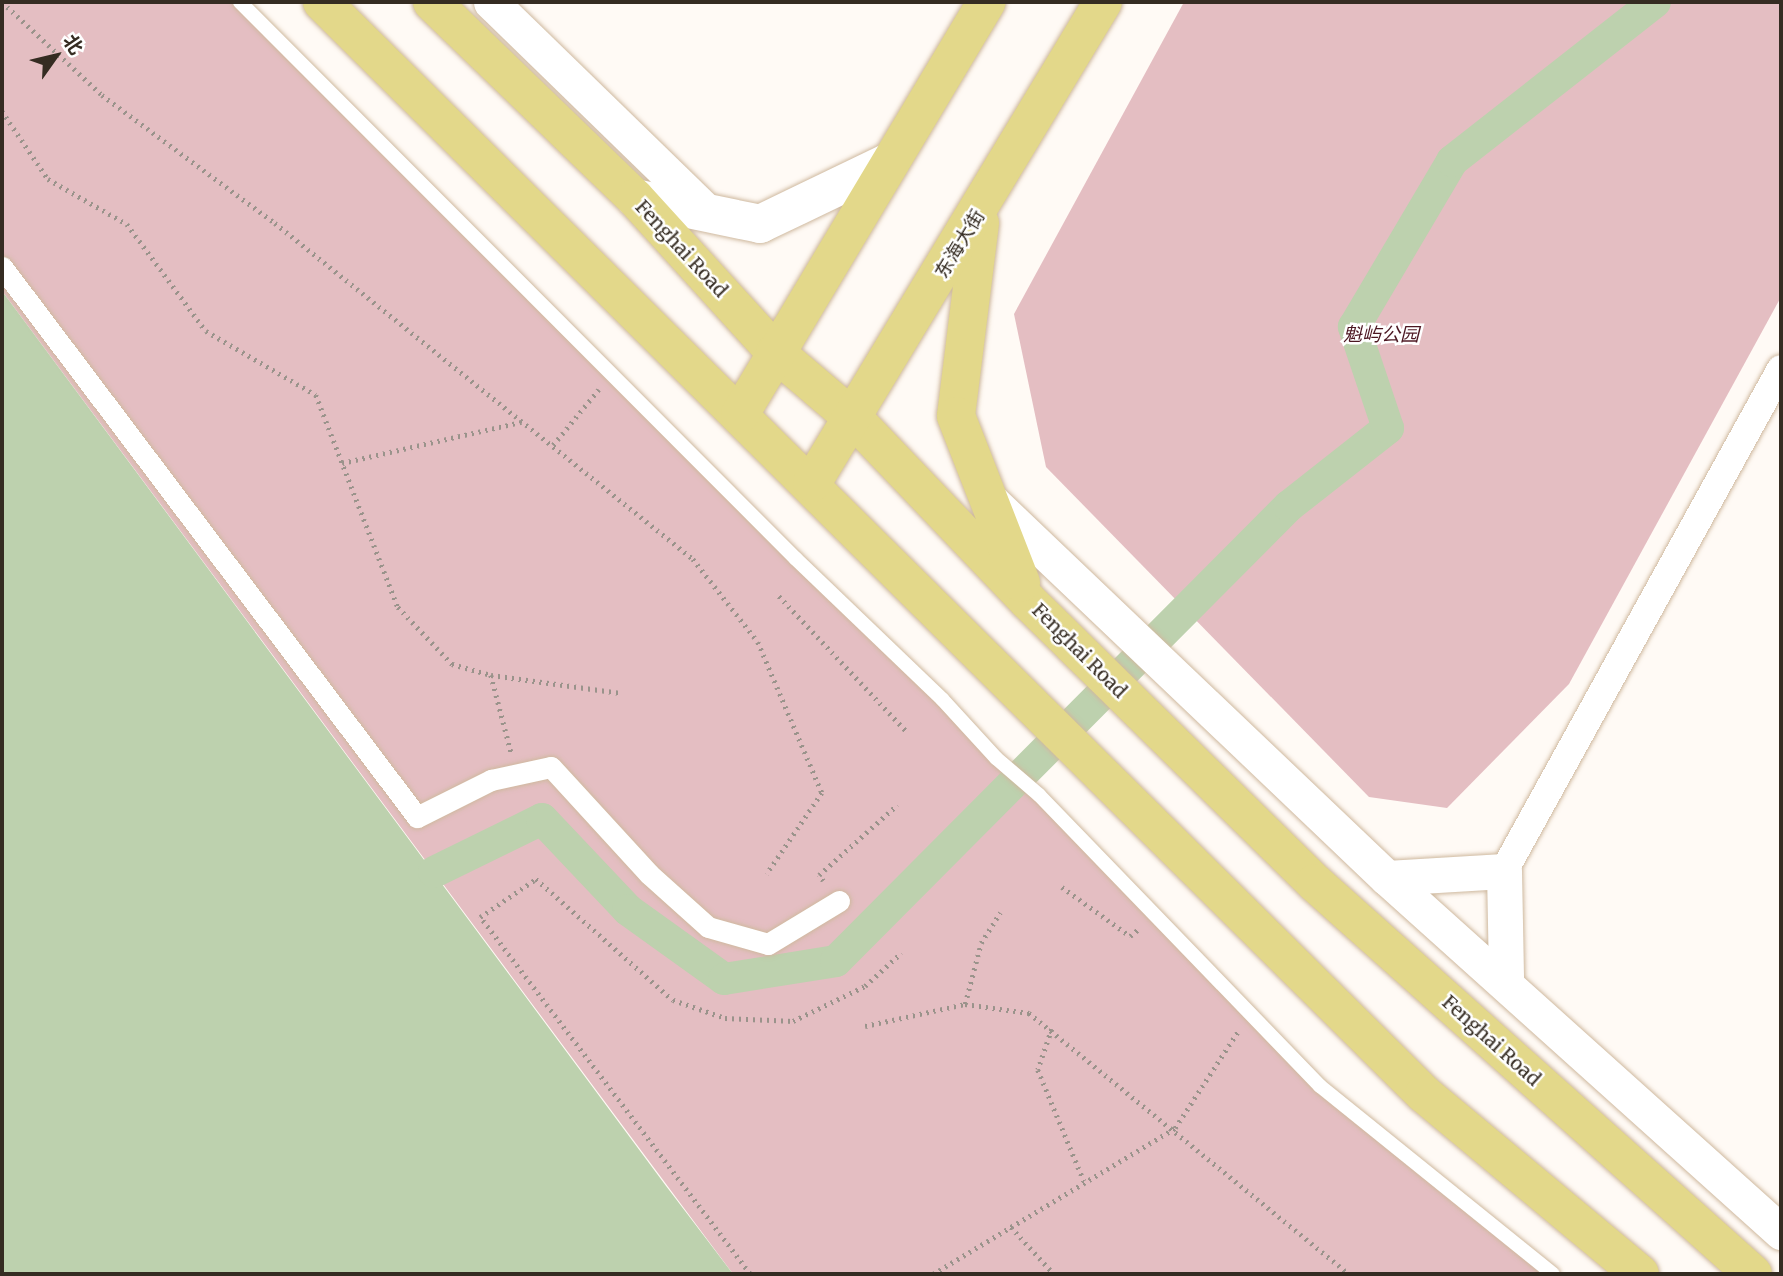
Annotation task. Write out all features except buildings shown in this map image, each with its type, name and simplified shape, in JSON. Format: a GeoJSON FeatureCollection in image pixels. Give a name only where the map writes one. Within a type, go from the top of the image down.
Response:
{"type":"FeatureCollection","features":[{"type":"Feature","properties":{"kind":"main road"},"geometry":{"type":"LineString","coordinates":[[322,2],[812,483],[1424,1094],[1640,1274]]}},
{"type":"Feature","properties":{"kind":"main road","name":"Fenghai Road"},"geometry":{"type":"LineString","coordinates":[[432,2],[635,198],[775,352],[854,419],[1028,601],[1315,883],[1753,1274]]}},
{"type":"Feature","properties":{"kind":"main road"},"geometry":{"type":"LineString","coordinates":[[740,414],[987,2]]}},
{"type":"Feature","properties":{"kind":"main road","name":"东海大街"},"geometry":{"type":"LineString","coordinates":[[812,483],[982,209],[1103,2]]}},
{"type":"Feature","properties":{"kind":"main road"},"geometry":{"type":"LineString","coordinates":[[635,198],[760,224],[891,161]]}},
{"type":"Feature","properties":{"kind":"main road"},"geometry":{"type":"LineString","coordinates":[[982,209],[956,416],[1028,601]]}},
{"type":"Feature","properties":{"kind":"street"},"geometry":{"type":"LineString","coordinates":[[491,2],[708,213]]}},
{"type":"Feature","properties":{"kind":"street"},"geometry":{"type":"LineString","coordinates":[[2,267],[417,817],[491,780],[551,767],[649,874],[708,927],[768,944],[839,901]]}},
{"type":"Feature","properties":{"kind":"street"},"geometry":{"type":"LineString","coordinates":[[1506,980],[1504,871],[1781,369]]}},
{"type":"Feature","properties":{"kind":"street"},"geometry":{"type":"LineString","coordinates":[[988,497],[1387,878],[1506,980],[1781,1232]]}},
{"type":"Feature","properties":{"kind":"street"},"geometry":{"type":"LineString","coordinates":[[1387,878],[1504,871]]}},
{"type":"Feature","properties":{"kind":"lane"},"geometry":{"type":"LineString","coordinates":[[240,2],[612,374],[943,699],[996,758],[1039,795],[1152,917],[1321,1086],[1553,1274]]}},
{"type":"Feature","properties":{"kind":"path"},"geometry":{"type":"LineString","coordinates":[[2,2],[102,94],[275,223],[693,559],[758,642],[822,793],[767,874]]}},
{"type":"Feature","properties":{"kind":"path"},"geometry":{"type":"LineString","coordinates":[[2,111],[48,180],[127,224],[206,331],[316,395],[398,607],[452,664],[492,675],[621,693]]}},
{"type":"Feature","properties":{"kind":"path"},"geometry":{"type":"LineString","coordinates":[[553,444],[612,374]]}},
{"type":"Feature","properties":{"kind":"path"},"geometry":{"type":"LineString","coordinates":[[342,463],[521,422]]}},
{"type":"Feature","properties":{"kind":"path"},"geometry":{"type":"LineString","coordinates":[[779,596],[907,732]]}},
{"type":"Feature","properties":{"kind":"path"},"geometry":{"type":"LineString","coordinates":[[492,675],[517,774]]}},
{"type":"Feature","properties":{"kind":"path"},"geometry":{"type":"LineString","coordinates":[[839,901],[818,875],[897,804]]}},
{"type":"Feature","properties":{"kind":"path"},"geometry":{"type":"LineString","coordinates":[[750,1274],[480,917],[536,879],[673,1000],[725,1018],[793,1021],[865,986],[901,953]]}},
{"type":"Feature","properties":{"kind":"path"},"geometry":{"type":"LineString","coordinates":[[1062,887],[1130,936],[1152,917]]}},
{"type":"Feature","properties":{"kind":"path"},"geometry":{"type":"LineString","coordinates":[[965,1004],[981,943],[1000,912]]}},
{"type":"Feature","properties":{"kind":"path"},"geometry":{"type":"LineString","coordinates":[[865,1026],[965,1004],[1029,1013],[1175,1128],[1349,1274]]}},
{"type":"Feature","properties":{"kind":"path"},"geometry":{"type":"LineString","coordinates":[[933,1274],[1175,1128],[1249,1015]]}},
{"type":"Feature","properties":{"kind":"path"},"geometry":{"type":"LineString","coordinates":[[1052,1029],[1038,1070],[1084,1181]]}},
{"type":"Feature","properties":{"kind":"path"},"geometry":{"type":"LineString","coordinates":[[1011,1227],[1054,1274]]}},
{"type":"Feature","properties":{"kind":"green space"},"geometry":{"type":"Polygon","coordinates":[[[2,2],[240,2],[1320,1086],[1553,1274],[733,1274],[2,291],[2,2]]]}},
{"type":"Feature","properties":{"kind":"green space","name":"魁屿公园"},"geometry":{"type":"Polygon","coordinates":[[[1184,2],[1781,2],[1781,297],[1569,684],[1447,808],[1369,797],[1046,467],[1014,314],[1184,2]]]}},
{"type":"Feature","properties":{"kind":"shaded area"},"geometry":{"type":"Polygon","coordinates":[[[2,291],[666,1186],[733,1274],[2,1274],[2,291]]]}},
{"type":"Feature","properties":{"kind":"waterway"},"geometry":{"type":"LineString","coordinates":[[434,872],[542,819],[628,910],[724,979],[836,961],[1289,506],[1388,428],[1354,327],[1452,161],[1655,2]]}}]}
